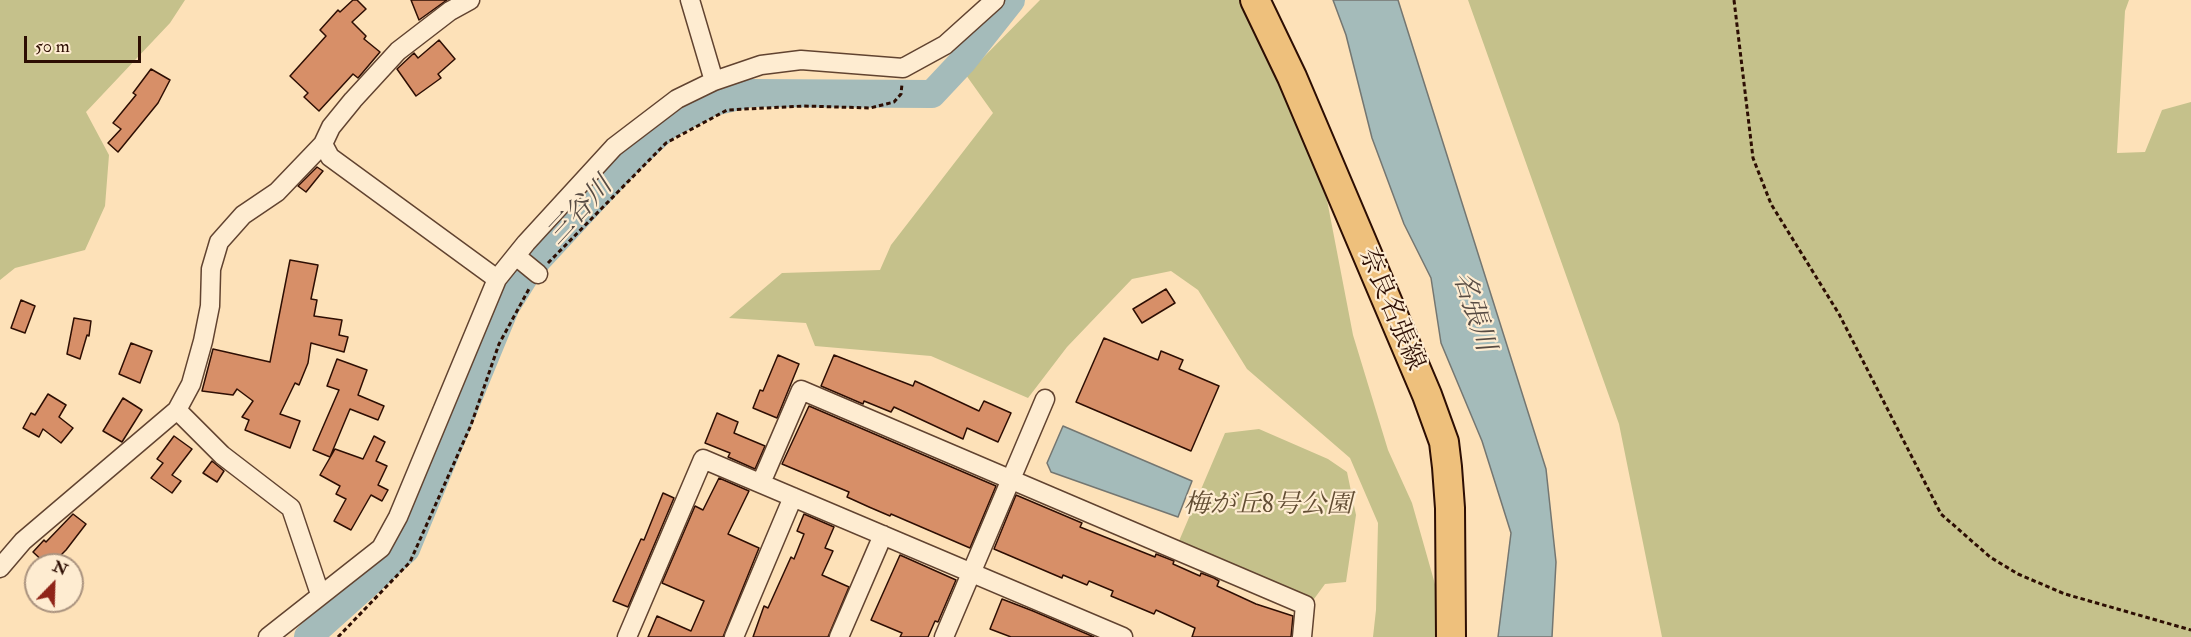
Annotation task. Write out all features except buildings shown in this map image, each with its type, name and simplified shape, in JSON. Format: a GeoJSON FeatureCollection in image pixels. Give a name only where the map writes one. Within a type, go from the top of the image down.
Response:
{"type":"FeatureCollection","features":[{"type":"Feature","properties":{"kind":"main road","name":"奈良名張線"},"geometry":{"type":"LineString","coordinates":[[1255,0],[1292,77],[1306,117],[1427,395],[1444,442],[1450,508],[1451,637]]}},
{"type":"Feature","properties":{"kind":"street"},"geometry":{"type":"LineString","coordinates":[[0,567],[23,540],[177,410],[191,384],[203,341],[210,306],[211,269],[219,242],[243,215],[277,192],[323,144],[331,127],[398,51],[450,11],[470,0]]}},
{"type":"Feature","properties":{"kind":"street"},"geometry":{"type":"LineString","coordinates":[[690,0],[714,81]]}},
{"type":"Feature","properties":{"kind":"street"},"geometry":{"type":"LineString","coordinates":[[268,637],[381,548],[398,517],[497,279],[614,147],[677,99],[714,81],[760,65],[801,60],[903,68],[945,45],[995,0]]}},
{"type":"Feature","properties":{"kind":"street"},"geometry":{"type":"LineString","coordinates":[[323,144],[330,157],[497,279]]}},
{"type":"Feature","properties":{"kind":"street"},"geometry":{"type":"LineString","coordinates":[[517,256],[536,272]]}},
{"type":"Feature","properties":{"kind":"street"},"geometry":{"type":"LineString","coordinates":[[761,483],[801,390],[1305,605],[1302,637]]}},
{"type":"Feature","properties":{"kind":"street"},"geometry":{"type":"LineString","coordinates":[[944,637],[1045,399]]}},
{"type":"Feature","properties":{"kind":"street"},"geometry":{"type":"LineString","coordinates":[[177,410],[222,455],[291,508],[320,594]]}},
{"type":"Feature","properties":{"kind":"street"},"geometry":{"type":"LineString","coordinates":[[627,637],[703,459],[1123,637]]}},
{"type":"Feature","properties":{"kind":"street"},"geometry":{"type":"LineString","coordinates":[[734,637],[793,497]]}},
{"type":"Feature","properties":{"kind":"street"},"geometry":{"type":"LineString","coordinates":[[839,637],[882,535]]}},
{"type":"Feature","properties":{"kind":"path"},"geometry":{"type":"LineString","coordinates":[[1734,0],[1753,158],[1771,204],[1839,315],[1915,468],[1941,514],[1990,557],[2018,574],[2065,594],[2191,630]]}},
{"type":"Feature","properties":{"kind":"path"},"geometry":{"type":"LineString","coordinates":[[339,637],[410,562],[471,425],[499,344],[536,272],[666,143],[727,110],[804,106],[870,108],[894,102],[901,93]]}},
{"type":"Feature","properties":{"kind":"green space"},"geometry":{"type":"Polygon","coordinates":[[[0,0],[185,0],[170,23],[86,112],[109,155],[105,206],[85,250],[15,268],[0,280],[0,0]]]}},
{"type":"Feature","properties":{"kind":"green space"},"geometry":{"type":"Polygon","coordinates":[[[1040,0],[1239,0],[1281,76],[1327,200],[1353,335],[1388,450],[1412,503],[1444,616],[1443,637],[1373,637],[1376,610],[1378,523],[1350,458],[1247,369],[1198,290],[1171,271],[1132,279],[1067,347],[1028,398],[931,356],[815,346],[806,323],[729,318],[782,273],[880,270],[891,245],[993,113],[966,75],[1040,0]]]}},
{"type":"Feature","properties":{"kind":"green space"},"geometry":{"type":"Polygon","coordinates":[[[1468,0],[2129,0],[2125,11],[2117,153],[2145,152],[2162,110],[2191,102],[2191,637],[1662,637],[1619,424],[1468,0]]]}},
{"type":"Feature","properties":{"kind":"green space","name":"梅が丘8号公園"},"geometry":{"type":"Polygon","coordinates":[[[1259,429],[1328,459],[1347,472],[1356,515],[1346,582],[1325,584],[1314,599],[1179,541],[1225,433],[1259,429]]]}},
{"type":"Feature","properties":{"kind":"water","name":"名張川"},"geometry":{"type":"Polygon","coordinates":[[[1333,0],[1398,0],[1546,469],[1556,562],[1552,637],[1498,637],[1511,533],[1482,441],[1441,343],[1431,278],[1404,224],[1372,138],[1346,35],[1333,0]]]}},
{"type":"Feature","properties":{"kind":"water"},"geometry":{"type":"Polygon","coordinates":[[[1063,426],[1192,481],[1178,517],[1051,472],[1047,463],[1063,426]]]}},
{"type":"Feature","properties":{"kind":"waterway","name":"三谷川"},"geometry":{"type":"LineString","coordinates":[[308,637],[406,549],[506,306],[529,269],[627,163],[668,125],[710,103],[752,93],[932,94],[962,62],[1011,0]]}}]}
